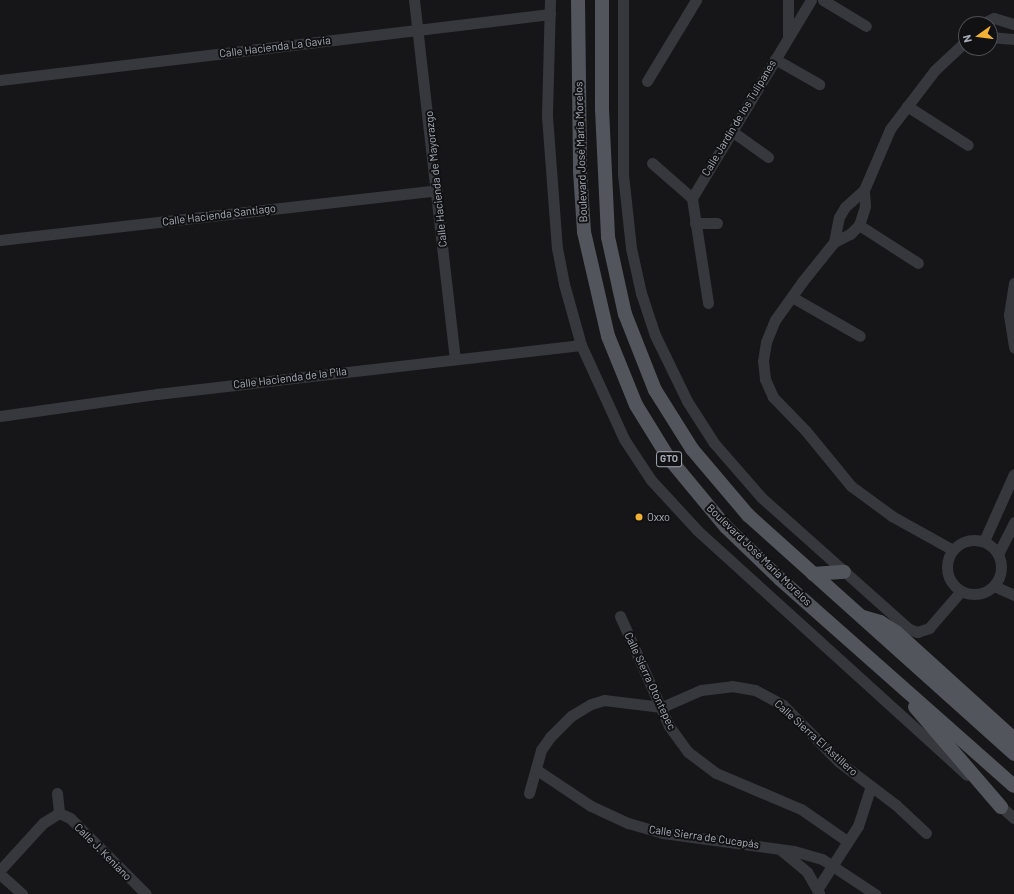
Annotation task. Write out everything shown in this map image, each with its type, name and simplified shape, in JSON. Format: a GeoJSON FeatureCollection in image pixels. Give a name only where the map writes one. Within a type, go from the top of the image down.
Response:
{"type":"FeatureCollection","features":[{"type":"Feature","properties":{"kind":"main road","name":"Boulevard José María Morelos"},"geometry":{"type":"LineString","coordinates":[[578,0],[580,171],[584,232],[608,336],[625,382],[648,426],[668,457],[708,508],[780,579],[1014,786]]}},
{"type":"Feature","properties":{"kind":"main road","name":"Boulevard José María Morelos"},"geometry":{"type":"LineString","coordinates":[[602,0],[603,148],[608,237],[620,296],[640,357],[672,420],[713,476],[748,515],[1014,754]]}},
{"type":"Feature","properties":{"kind":"main road"},"geometry":{"type":"LineString","coordinates":[[813,574],[844,572]]}},
{"type":"Feature","properties":{"kind":"main road"},"geometry":{"type":"LineString","coordinates":[[861,617],[880,622],[896,632],[1014,739]]}},
{"type":"Feature","properties":{"kind":"main road"},"geometry":{"type":"LineString","coordinates":[[876,663],[1001,807]]}},
{"type":"Feature","properties":{"kind":"street","name":"Calle Hacienda de Mayorazgo"},"geometry":{"type":"LineString","coordinates":[[414,0],[456,358]]}},
{"type":"Feature","properties":{"kind":"street"},"geometry":{"type":"LineString","coordinates":[[550,0],[547,116],[552,203],[564,284],[581,344],[624,439],[651,480],[726,558],[1014,818]]}},
{"type":"Feature","properties":{"kind":"street"},"geometry":{"type":"LineString","coordinates":[[623,0],[624,174],[628,225],[636,271],[655,335],[684,395],[714,443],[762,498],[904,625],[917,632],[924,631],[935,623],[961,591]]}},
{"type":"Feature","properties":{"kind":"street"},"geometry":{"type":"LineString","coordinates":[[684,0],[684,16]]}},
{"type":"Feature","properties":{"kind":"street"},"geometry":{"type":"LineString","coordinates":[[647,82],[684,16],[696,0]]}},
{"type":"Feature","properties":{"kind":"street"},"geometry":{"type":"LineString","coordinates":[[788,0],[788,39]]}},
{"type":"Feature","properties":{"kind":"street","name":"Calle Jardín de los Tulipanes"},"geometry":{"type":"LineString","coordinates":[[692,198],[811,0]]}},
{"type":"Feature","properties":{"kind":"street"},"geometry":{"type":"LineString","coordinates":[[823,0],[866,26]]}},
{"type":"Feature","properties":{"kind":"street","name":"Calle Hacienda La Gavia"},"geometry":{"type":"LineString","coordinates":[[0,80],[550,14]]}},
{"type":"Feature","properties":{"kind":"street"},"geometry":{"type":"LineString","coordinates":[[998,19],[1014,24]]}},
{"type":"Feature","properties":{"kind":"street"},"geometry":{"type":"LineString","coordinates":[[998,37],[1014,39]]}},
{"type":"Feature","properties":{"kind":"street"},"geometry":{"type":"LineString","coordinates":[[834,242],[850,234],[859,225],[865,206],[864,190],[884,141],[907,106],[947,57],[958,48]]}},
{"type":"Feature","properties":{"kind":"street"},"geometry":{"type":"LineString","coordinates":[[775,59],[819,84]]}},
{"type":"Feature","properties":{"kind":"street"},"geometry":{"type":"LineString","coordinates":[[907,106],[968,145]]}},
{"type":"Feature","properties":{"kind":"street"},"geometry":{"type":"LineString","coordinates":[[733,132],[768,157]]}},
{"type":"Feature","properties":{"kind":"street"},"geometry":{"type":"LineString","coordinates":[[652,163],[692,198],[708,303]]}},
{"type":"Feature","properties":{"kind":"street","name":"Calle Hacienda Santiago"},"geometry":{"type":"LineString","coordinates":[[0,240],[437,190]]}},
{"type":"Feature","properties":{"kind":"street"},"geometry":{"type":"LineString","coordinates":[[864,190],[845,207],[839,217],[834,242],[775,320],[766,342],[763,370],[769,391],[839,473],[862,496],[922,534],[953,550]]}},
{"type":"Feature","properties":{"kind":"street"},"geometry":{"type":"LineString","coordinates":[[695,222],[717,223]]}},
{"type":"Feature","properties":{"kind":"street"},"geometry":{"type":"LineString","coordinates":[[859,225],[918,263]]}},
{"type":"Feature","properties":{"kind":"street"},"geometry":{"type":"LineString","coordinates":[[1014,283],[1009,328],[1014,348]]}},
{"type":"Feature","properties":{"kind":"street"},"geometry":{"type":"LineString","coordinates":[[792,297],[860,336]]}},
{"type":"Feature","properties":{"kind":"street","name":"Calle Hacienda de la Pila"},"geometry":{"type":"LineString","coordinates":[[0,416],[456,358],[581,344]]}},
{"type":"Feature","properties":{"kind":"street"},"geometry":{"type":"LineString","coordinates":[[984,541],[999,511],[1014,474]]}},
{"type":"Feature","properties":{"kind":"street"},"geometry":{"type":"LineString","coordinates":[[998,554],[984,541],[968,540],[953,550],[947,568],[951,581],[961,591],[979,594],[994,586],[1001,570],[998,554],[1014,521],[999,511]]}},
{"type":"Feature","properties":{"kind":"street"},"geometry":{"type":"LineString","coordinates":[[994,586],[1014,595]]}},
{"type":"Feature","properties":{"kind":"street","name":"Calle Sierra Otontepec"},"geometry":{"type":"LineString","coordinates":[[620,616],[677,739],[702,763],[716,773],[801,809],[847,841]]}},
{"type":"Feature","properties":{"kind":"street","name":"Calle Sierra El Astillero"},"geometry":{"type":"LineString","coordinates":[[662,707],[690,693],[716,687],[756,690],[783,705],[838,761],[871,786],[926,833]]}},
{"type":"Feature","properties":{"kind":"street"},"geometry":{"type":"LineString","coordinates":[[528,793],[537,770],[541,750],[550,737],[571,716],[591,704],[604,700],[662,707]]}},
{"type":"Feature","properties":{"kind":"street","name":"Calle Sierra de Cucapás"},"geometry":{"type":"LineString","coordinates":[[537,770],[591,806],[642,828],[776,847],[814,856],[831,864],[875,894]]}},
{"type":"Feature","properties":{"kind":"street"},"geometry":{"type":"LineString","coordinates":[[776,847],[790,856],[819,891],[831,864],[858,826],[871,786]]}},
{"type":"Feature","properties":{"kind":"street"},"geometry":{"type":"LineString","coordinates":[[0,870],[43,823],[59,812],[57,793]]}},
{"type":"Feature","properties":{"kind":"street","name":"Calle J. Keniano"},"geometry":{"type":"LineString","coordinates":[[59,812],[70,818],[140,892]]}},
{"type":"Feature","properties":{"kind":"street"},"geometry":{"type":"LineString","coordinates":[[0,874],[22,894]]}},
{"type":"Feature","properties":{"kind":"place","name":"Oxxo"},"geometry":{"type":"Point","coordinates":[639,517]}}]}
